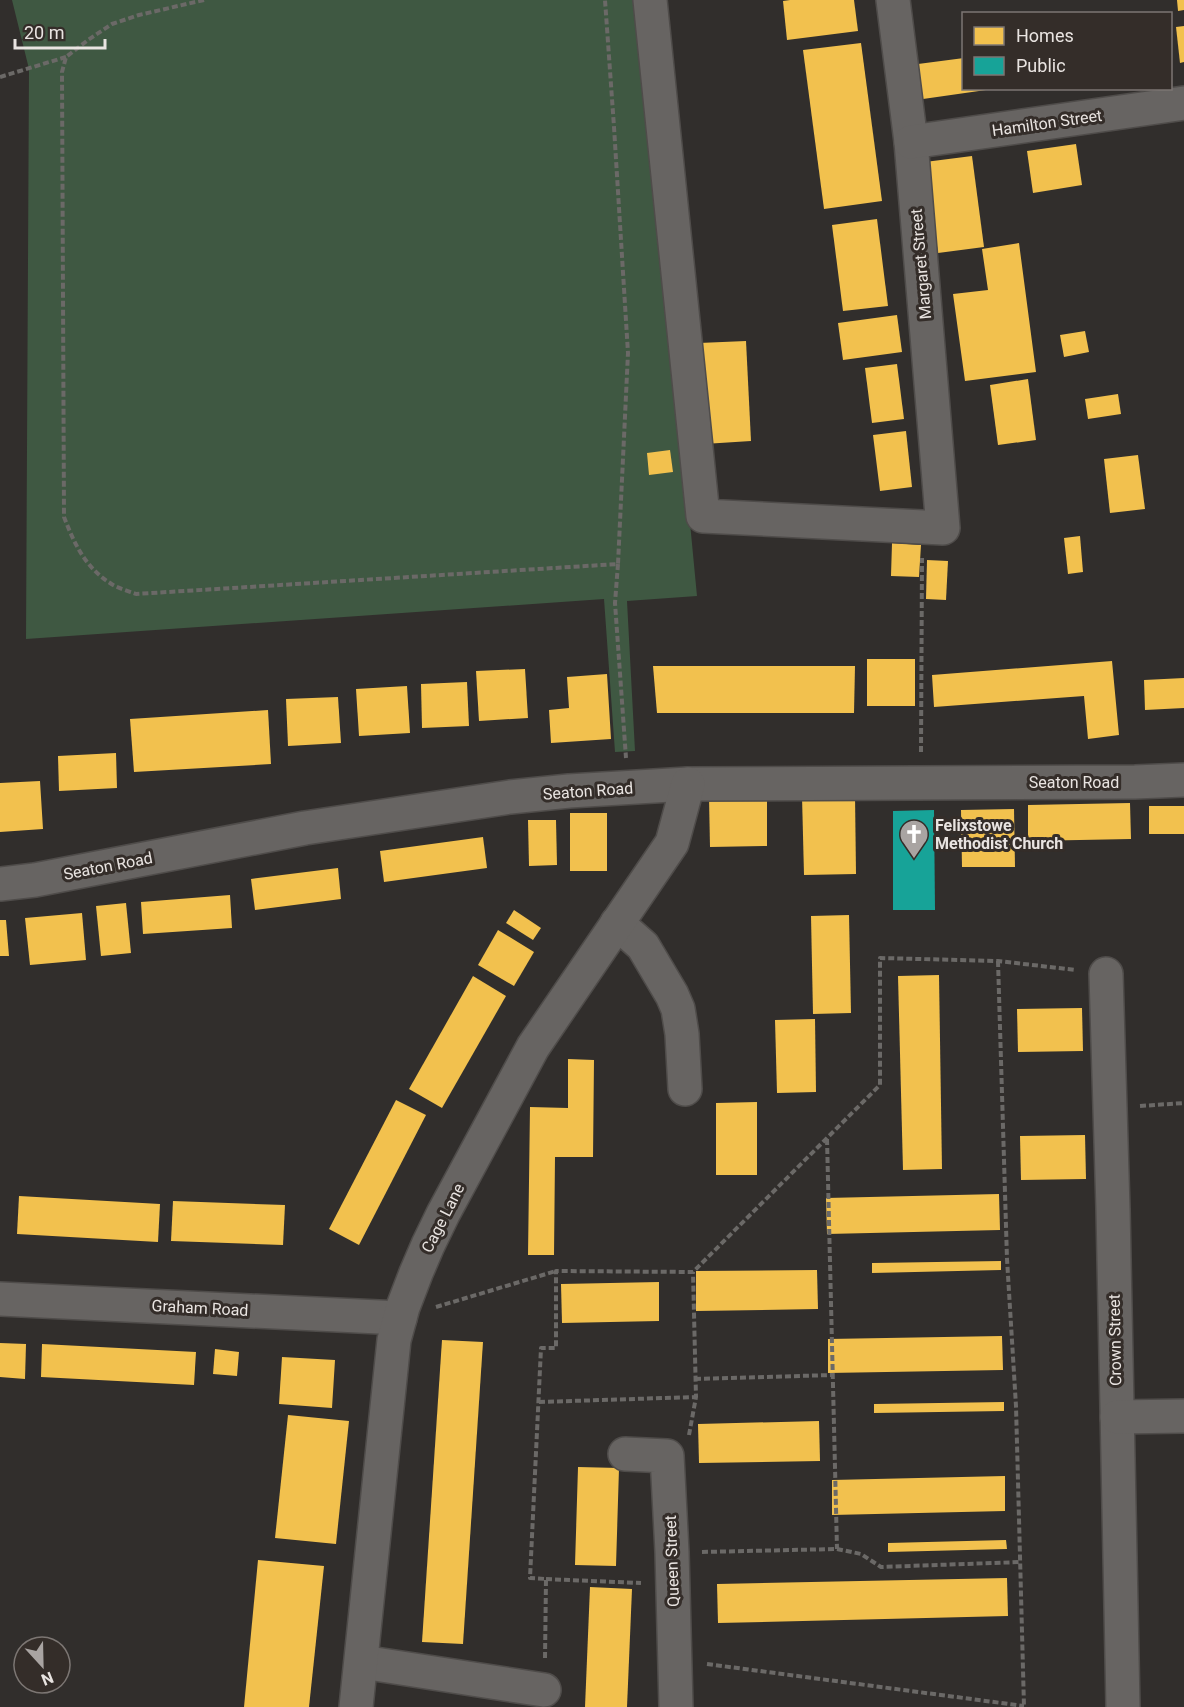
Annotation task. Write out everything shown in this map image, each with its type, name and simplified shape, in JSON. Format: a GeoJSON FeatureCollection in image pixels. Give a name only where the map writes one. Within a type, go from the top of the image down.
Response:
{"type":"FeatureCollection","features":[{"type":"Feature","properties":{"kind":"street"},"geometry":{"type":"LineString","coordinates":[[650,0],[703,516],[933,527]]}},
{"type":"Feature","properties":{"kind":"street","name":"Margaret Street"},"geometry":{"type":"LineString","coordinates":[[893,0],[911,142],[933,527]]}},
{"type":"Feature","properties":{"kind":"street","name":"Hamilton Street"},"geometry":{"type":"LineString","coordinates":[[911,142],[1184,103]]}},
{"type":"Feature","properties":{"kind":"street","name":"Seaton Road"},"geometry":{"type":"LineString","coordinates":[[0,884],[35,880],[365,818],[568,791],[688,784],[1184,780]]}},
{"type":"Feature","properties":{"kind":"street","name":"Cage Lane"},"geometry":{"type":"LineString","coordinates":[[356,1707],[394,1340],[400,1318],[428,1245],[533,1047],[672,843],[688,784]]}},
{"type":"Feature","properties":{"kind":"street"},"geometry":{"type":"LineString","coordinates":[[617,923],[643,946],[678,1009],[682,1034],[685,1089]]}},
{"type":"Feature","properties":{"kind":"street","name":"Crown Street"},"geometry":{"type":"LineString","coordinates":[[1106,974],[1123,1707]]}},
{"type":"Feature","properties":{"kind":"street","name":"Graham Road"},"geometry":{"type":"LineString","coordinates":[[0,1299],[400,1318]]}},
{"type":"Feature","properties":{"kind":"street"},"geometry":{"type":"LineString","coordinates":[[1117,1417],[1184,1416]]}},
{"type":"Feature","properties":{"kind":"street"},"geometry":{"type":"LineString","coordinates":[[625,1454],[667,1456],[668,1469]]}},
{"type":"Feature","properties":{"kind":"street","name":"Queen Street"},"geometry":{"type":"LineString","coordinates":[[668,1469],[676,1707]]}},
{"type":"Feature","properties":{"kind":"street"},"geometry":{"type":"LineString","coordinates":[[362,1662],[544,1690]]}},
{"type":"Feature","properties":{"kind":"path"},"geometry":{"type":"LineString","coordinates":[[0,77],[66,57],[112,24],[139,15],[204,0]]}},
{"type":"Feature","properties":{"kind":"path"},"geometry":{"type":"LineString","coordinates":[[605,0],[628,353],[615,603],[628,788]]}},
{"type":"Feature","properties":{"kind":"path"},"geometry":{"type":"LineString","coordinates":[[66,57],[62,72],[64,517],[74,543],[87,563],[110,583],[136,594],[618,564]]}},
{"type":"Feature","properties":{"kind":"path"},"geometry":{"type":"LineString","coordinates":[[921,782],[933,527]]}},
{"type":"Feature","properties":{"kind":"path"},"geometry":{"type":"LineString","coordinates":[[400,1318],[556,1271],[693,1272],[880,1085],[880,958],[998,961],[1106,974]]}},
{"type":"Feature","properties":{"kind":"path"},"geometry":{"type":"LineString","coordinates":[[675,1660],[1024,1706],[1016,1406],[1007,1259],[998,961]]}},
{"type":"Feature","properties":{"kind":"path"},"geometry":{"type":"LineString","coordinates":[[1109,1108],[1184,1103]]}},
{"type":"Feature","properties":{"kind":"path"},"geometry":{"type":"LineString","coordinates":[[827,1138],[837,1549]]}},
{"type":"Feature","properties":{"kind":"path"},"geometry":{"type":"LineString","coordinates":[[556,1271],[556,1348],[541,1348],[530,1578],[673,1584]]}},
{"type":"Feature","properties":{"kind":"path"},"geometry":{"type":"LineString","coordinates":[[668,1469],[686,1448],[696,1397],[693,1272]]}},
{"type":"Feature","properties":{"kind":"path"},"geometry":{"type":"LineString","coordinates":[[695,1379],[833,1375]]}},
{"type":"Feature","properties":{"kind":"path"},"geometry":{"type":"LineString","coordinates":[[539,1402],[696,1397]]}},
{"type":"Feature","properties":{"kind":"path"},"geometry":{"type":"LineString","coordinates":[[672,1552],[837,1549],[861,1554],[881,1567],[1021,1562]]}},
{"type":"Feature","properties":{"kind":"path"},"geometry":{"type":"LineString","coordinates":[[544,1690],[546,1579]]}},
{"type":"Feature","properties":{"kind":"green space"},"geometry":{"type":"Polygon","coordinates":[[[12,0],[640,0],[697,596],[627,601],[635,751],[615,752],[604,599],[26,639],[29,69],[12,0]]]}},
{"type":"Feature","properties":{"kind":"building: Homes"},"geometry":{"type":"Polygon","coordinates":[[[854,0],[858,31],[787,40],[783,1],[854,0]]]}},
{"type":"Feature","properties":{"kind":"building: Homes"},"geometry":{"type":"Polygon","coordinates":[[[1177,0],[1184,0],[1184,10],[1178,11],[1177,0]]]}},
{"type":"Feature","properties":{"kind":"building: Homes"},"geometry":{"type":"Polygon","coordinates":[[[1184,26],[1184,62],[1180,63],[1176,27],[1184,26]]]}},
{"type":"Feature","properties":{"kind":"building: Homes"},"geometry":{"type":"Polygon","coordinates":[[[861,43],[882,201],[824,209],[803,50],[861,43]]]}},
{"type":"Feature","properties":{"kind":"building: Homes"},"geometry":{"type":"Polygon","coordinates":[[[962,58],[962,90],[986,90],[923,99],[918,64],[962,58]]]}},
{"type":"Feature","properties":{"kind":"building: Homes"},"geometry":{"type":"Polygon","coordinates":[[[1076,144],[1082,185],[1033,193],[1027,151],[1076,144]]]}},
{"type":"Feature","properties":{"kind":"building: Homes"},"geometry":{"type":"Polygon","coordinates":[[[972,156],[984,247],[938,253],[925,162],[972,156]]]}},
{"type":"Feature","properties":{"kind":"building: Homes"},"geometry":{"type":"Polygon","coordinates":[[[877,219],[888,306],[843,311],[832,225],[877,219]]]}},
{"type":"Feature","properties":{"kind":"building: Homes"},"geometry":{"type":"Polygon","coordinates":[[[1019,243],[1036,372],[965,381],[953,294],[988,290],[982,249],[1019,243]]]}},
{"type":"Feature","properties":{"kind":"building: Homes"},"geometry":{"type":"Polygon","coordinates":[[[897,315],[902,352],[843,360],[838,323],[897,315]]]}},
{"type":"Feature","properties":{"kind":"building: Homes"},"geometry":{"type":"Polygon","coordinates":[[[1085,331],[1089,352],[1064,357],[1060,335],[1085,331]]]}},
{"type":"Feature","properties":{"kind":"building: Homes"},"geometry":{"type":"Polygon","coordinates":[[[746,341],[751,441],[704,444],[699,343],[746,341]]]}},
{"type":"Feature","properties":{"kind":"building: Homes"},"geometry":{"type":"Polygon","coordinates":[[[897,364],[904,419],[872,423],[865,368],[897,364]]]}},
{"type":"Feature","properties":{"kind":"building: Homes"},"geometry":{"type":"Polygon","coordinates":[[[1028,379],[1036,440],[998,445],[990,385],[1028,379]]]}},
{"type":"Feature","properties":{"kind":"building: Homes"},"geometry":{"type":"Polygon","coordinates":[[[1118,394],[1121,414],[1088,419],[1085,399],[1118,394]]]}},
{"type":"Feature","properties":{"kind":"building: Homes"},"geometry":{"type":"Polygon","coordinates":[[[906,431],[912,487],[880,491],[873,435],[906,431]]]}},
{"type":"Feature","properties":{"kind":"building: Homes"},"geometry":{"type":"Polygon","coordinates":[[[670,450],[673,472],[649,475],[647,453],[670,450]]]}},
{"type":"Feature","properties":{"kind":"building: Homes"},"geometry":{"type":"Polygon","coordinates":[[[1138,455],[1145,509],[1110,513],[1104,459],[1138,455]]]}},
{"type":"Feature","properties":{"kind":"building: Homes"},"geometry":{"type":"Polygon","coordinates":[[[1080,536],[1083,572],[1068,574],[1064,538],[1080,536]]]}},
{"type":"Feature","properties":{"kind":"building: Homes"},"geometry":{"type":"Polygon","coordinates":[[[892,543],[921,545],[919,577],[891,576],[892,543]]]}},
{"type":"Feature","properties":{"kind":"building: Homes"},"geometry":{"type":"Polygon","coordinates":[[[927,560],[948,561],[946,600],[926,599],[927,560]]]}},
{"type":"Feature","properties":{"kind":"building: Homes"},"geometry":{"type":"Polygon","coordinates":[[[867,659],[915,659],[915,706],[867,706],[867,659]]]}},
{"type":"Feature","properties":{"kind":"building: Homes"},"geometry":{"type":"Polygon","coordinates":[[[1112,661],[1119,735],[1088,739],[1084,696],[934,707],[932,675],[1112,661]]]}},
{"type":"Feature","properties":{"kind":"building: Homes"},"geometry":{"type":"Polygon","coordinates":[[[653,666],[855,666],[854,713],[657,713],[653,666]]]}},
{"type":"Feature","properties":{"kind":"building: Homes"},"geometry":{"type":"Polygon","coordinates":[[[525,669],[528,718],[479,721],[476,671],[525,669]]]}},
{"type":"Feature","properties":{"kind":"building: Homes"},"geometry":{"type":"Polygon","coordinates":[[[607,674],[611,739],[551,743],[549,710],[569,708],[567,677],[607,674]]]}},
{"type":"Feature","properties":{"kind":"building: Homes"},"geometry":{"type":"Polygon","coordinates":[[[1184,678],[1184,708],[1145,710],[1144,680],[1184,678]]]}},
{"type":"Feature","properties":{"kind":"building: Homes"},"geometry":{"type":"Polygon","coordinates":[[[467,682],[469,726],[422,728],[421,684],[467,682]]]}},
{"type":"Feature","properties":{"kind":"building: Homes"},"geometry":{"type":"Polygon","coordinates":[[[407,686],[410,733],[359,736],[356,689],[407,686]]]}},
{"type":"Feature","properties":{"kind":"building: Homes"},"geometry":{"type":"Polygon","coordinates":[[[338,697],[341,743],[288,746],[286,699],[338,697]]]}},
{"type":"Feature","properties":{"kind":"building: Homes"},"geometry":{"type":"Polygon","coordinates":[[[268,710],[271,764],[134,772],[130,719],[268,710]]]}},
{"type":"Feature","properties":{"kind":"building: Homes"},"geometry":{"type":"Polygon","coordinates":[[[116,753],[117,788],[59,791],[58,756],[116,753]]]}},
{"type":"Feature","properties":{"kind":"building: Homes"},"geometry":{"type":"Polygon","coordinates":[[[40,781],[43,829],[0,832],[0,783],[40,781]]]}},
{"type":"Feature","properties":{"kind":"building: Homes"},"geometry":{"type":"Polygon","coordinates":[[[855,795],[856,874],[804,875],[802,796],[855,795]]]}},
{"type":"Feature","properties":{"kind":"building: Homes"},"geometry":{"type":"Polygon","coordinates":[[[767,796],[767,846],[710,847],[709,797],[767,796]]]}},
{"type":"Feature","properties":{"kind":"building: Homes"},"geometry":{"type":"Polygon","coordinates":[[[1130,803],[1131,839],[1028,841],[1028,805],[1130,803]]]}},
{"type":"Feature","properties":{"kind":"building: Homes"},"geometry":{"type":"Polygon","coordinates":[[[1149,806],[1184,806],[1184,834],[1149,834],[1149,806]]]}},
{"type":"Feature","properties":{"kind":"building: Homes"},"geometry":{"type":"Polygon","coordinates":[[[1014,809],[1015,867],[962,867],[961,810],[1014,809]]]}},
{"type":"Feature","properties":{"kind":"building: Homes"},"geometry":{"type":"Polygon","coordinates":[[[570,813],[607,813],[607,871],[570,871],[570,813]]]}},
{"type":"Feature","properties":{"kind":"building: Homes"},"geometry":{"type":"Polygon","coordinates":[[[528,820],[556,820],[557,865],[529,866],[528,820]]]}},
{"type":"Feature","properties":{"kind":"building: Homes"},"geometry":{"type":"Polygon","coordinates":[[[483,837],[487,868],[384,882],[380,851],[483,837]]]}},
{"type":"Feature","properties":{"kind":"building: Homes"},"geometry":{"type":"Polygon","coordinates":[[[338,868],[341,899],[255,910],[251,879],[338,868]]]}},
{"type":"Feature","properties":{"kind":"building: Homes"},"geometry":{"type":"Polygon","coordinates":[[[230,895],[232,928],[143,934],[141,902],[230,895]]]}},
{"type":"Feature","properties":{"kind":"building: Homes"},"geometry":{"type":"Polygon","coordinates":[[[126,903],[131,953],[101,956],[96,906],[126,903]]]}},
{"type":"Feature","properties":{"kind":"building: Homes"},"geometry":{"type":"Polygon","coordinates":[[[514,910],[541,928],[533,940],[506,923],[514,910]]]}},
{"type":"Feature","properties":{"kind":"building: Homes"},"geometry":{"type":"Polygon","coordinates":[[[82,913],[86,960],[30,965],[25,918],[82,913]]]}},
{"type":"Feature","properties":{"kind":"building: Homes"},"geometry":{"type":"Polygon","coordinates":[[[849,915],[851,1013],[813,1014],[811,916],[849,915]]]}},
{"type":"Feature","properties":{"kind":"building: Homes"},"geometry":{"type":"Polygon","coordinates":[[[0,920],[6,920],[9,956],[0,956],[0,920]]]}},
{"type":"Feature","properties":{"kind":"building: Homes"},"geometry":{"type":"Polygon","coordinates":[[[498,930],[534,952],[514,986],[478,965],[498,930]]]}},
{"type":"Feature","properties":{"kind":"building: Homes"},"geometry":{"type":"Polygon","coordinates":[[[939,975],[942,1169],[903,1170],[898,976],[939,975]]]}},
{"type":"Feature","properties":{"kind":"building: Homes"},"geometry":{"type":"Polygon","coordinates":[[[473,976],[506,996],[442,1108],[409,1089],[473,976]]]}},
{"type":"Feature","properties":{"kind":"building: Homes"},"geometry":{"type":"Polygon","coordinates":[[[1082,1008],[1083,1051],[1018,1052],[1017,1009],[1082,1008]]]}},
{"type":"Feature","properties":{"kind":"building: Homes"},"geometry":{"type":"Polygon","coordinates":[[[815,1019],[816,1092],[777,1093],[775,1020],[815,1019]]]}},
{"type":"Feature","properties":{"kind":"building: Homes"},"geometry":{"type":"Polygon","coordinates":[[[568,1059],[594,1060],[593,1157],[555,1157],[554,1255],[528,1255],[530,1107],[568,1108],[568,1059]]]}},
{"type":"Feature","properties":{"kind":"building: Homes"},"geometry":{"type":"Polygon","coordinates":[[[396,1100],[426,1115],[359,1245],[329,1229],[396,1100]]]}},
{"type":"Feature","properties":{"kind":"building: Homes"},"geometry":{"type":"Polygon","coordinates":[[[757,1102],[757,1175],[716,1175],[716,1103],[757,1102]]]}},
{"type":"Feature","properties":{"kind":"building: Homes"},"geometry":{"type":"Polygon","coordinates":[[[1085,1135],[1086,1179],[1021,1180],[1020,1136],[1085,1135]]]}},
{"type":"Feature","properties":{"kind":"building: Homes"},"geometry":{"type":"Polygon","coordinates":[[[999,1194],[1000,1230],[827,1234],[826,1198],[999,1194]]]}},
{"type":"Feature","properties":{"kind":"building: Homes"},"geometry":{"type":"Polygon","coordinates":[[[19,1196],[160,1204],[158,1242],[17,1234],[19,1196]]]}},
{"type":"Feature","properties":{"kind":"building: Homes"},"geometry":{"type":"Polygon","coordinates":[[[173,1201],[285,1205],[283,1245],[171,1241],[173,1201]]]}},
{"type":"Feature","properties":{"kind":"building: Homes"},"geometry":{"type":"Polygon","coordinates":[[[1001,1261],[1001,1270],[872,1273],[872,1263],[1001,1261]]]}},
{"type":"Feature","properties":{"kind":"building: Homes"},"geometry":{"type":"Polygon","coordinates":[[[817,1270],[818,1309],[696,1311],[696,1271],[817,1270]]]}},
{"type":"Feature","properties":{"kind":"building: Homes"},"geometry":{"type":"Polygon","coordinates":[[[659,1282],[659,1321],[562,1323],[561,1284],[659,1282]]]}},
{"type":"Feature","properties":{"kind":"building: Homes"},"geometry":{"type":"Polygon","coordinates":[[[1002,1336],[1003,1370],[828,1373],[828,1339],[1002,1336]]]}},
{"type":"Feature","properties":{"kind":"building: Homes"},"geometry":{"type":"Polygon","coordinates":[[[442,1340],[483,1342],[463,1644],[422,1642],[442,1340]]]}},
{"type":"Feature","properties":{"kind":"building: Homes"},"geometry":{"type":"Polygon","coordinates":[[[0,1343],[26,1344],[25,1379],[0,1377],[0,1343]]]}},
{"type":"Feature","properties":{"kind":"building: Homes"},"geometry":{"type":"Polygon","coordinates":[[[42,1344],[196,1352],[194,1385],[41,1377],[42,1344]]]}},
{"type":"Feature","properties":{"kind":"building: Homes"},"geometry":{"type":"Polygon","coordinates":[[[215,1349],[239,1352],[237,1376],[213,1374],[215,1349]]]}},
{"type":"Feature","properties":{"kind":"building: Homes"},"geometry":{"type":"Polygon","coordinates":[[[282,1357],[335,1360],[332,1408],[279,1404],[282,1357]]]}},
{"type":"Feature","properties":{"kind":"building: Homes"},"geometry":{"type":"Polygon","coordinates":[[[1004,1402],[1004,1411],[874,1413],[874,1404],[1004,1402]]]}},
{"type":"Feature","properties":{"kind":"building: Homes"},"geometry":{"type":"Polygon","coordinates":[[[288,1415],[349,1421],[336,1544],[275,1538],[288,1415]]]}},
{"type":"Feature","properties":{"kind":"building: Homes"},"geometry":{"type":"Polygon","coordinates":[[[819,1421],[820,1461],[699,1463],[698,1424],[819,1421]]]}},
{"type":"Feature","properties":{"kind":"building: Homes"},"geometry":{"type":"Polygon","coordinates":[[[578,1467],[619,1468],[616,1566],[575,1565],[578,1467]]]}},
{"type":"Feature","properties":{"kind":"building: Homes"},"geometry":{"type":"Polygon","coordinates":[[[1005,1476],[1005,1511],[832,1515],[832,1480],[1005,1476]]]}},
{"type":"Feature","properties":{"kind":"building: Homes"},"geometry":{"type":"Polygon","coordinates":[[[1006,1540],[1007,1549],[888,1552],[888,1543],[1006,1540]]]}},
{"type":"Feature","properties":{"kind":"building: Homes"},"geometry":{"type":"Polygon","coordinates":[[[258,1560],[324,1566],[309,1707],[244,1707],[258,1560]]]}},
{"type":"Feature","properties":{"kind":"building: Homes"},"geometry":{"type":"Polygon","coordinates":[[[1007,1578],[1008,1616],[718,1623],[717,1584],[1007,1578]]]}},
{"type":"Feature","properties":{"kind":"building: Homes"},"geometry":{"type":"Polygon","coordinates":[[[590,1587],[632,1589],[627,1707],[585,1707],[590,1587]]]}},
{"type":"Feature","properties":{"kind":"building: Public","name":"Felixstowe Methodist Church"},"geometry":{"type":"Polygon","coordinates":[[[934,810],[935,910],[893,910],[893,811],[934,810]]]}},
{"type":"Feature","properties":{"kind":"place","name":"Felixstowe Methodist Church"},"geometry":{"type":"Point","coordinates":[914,860]}}]}
